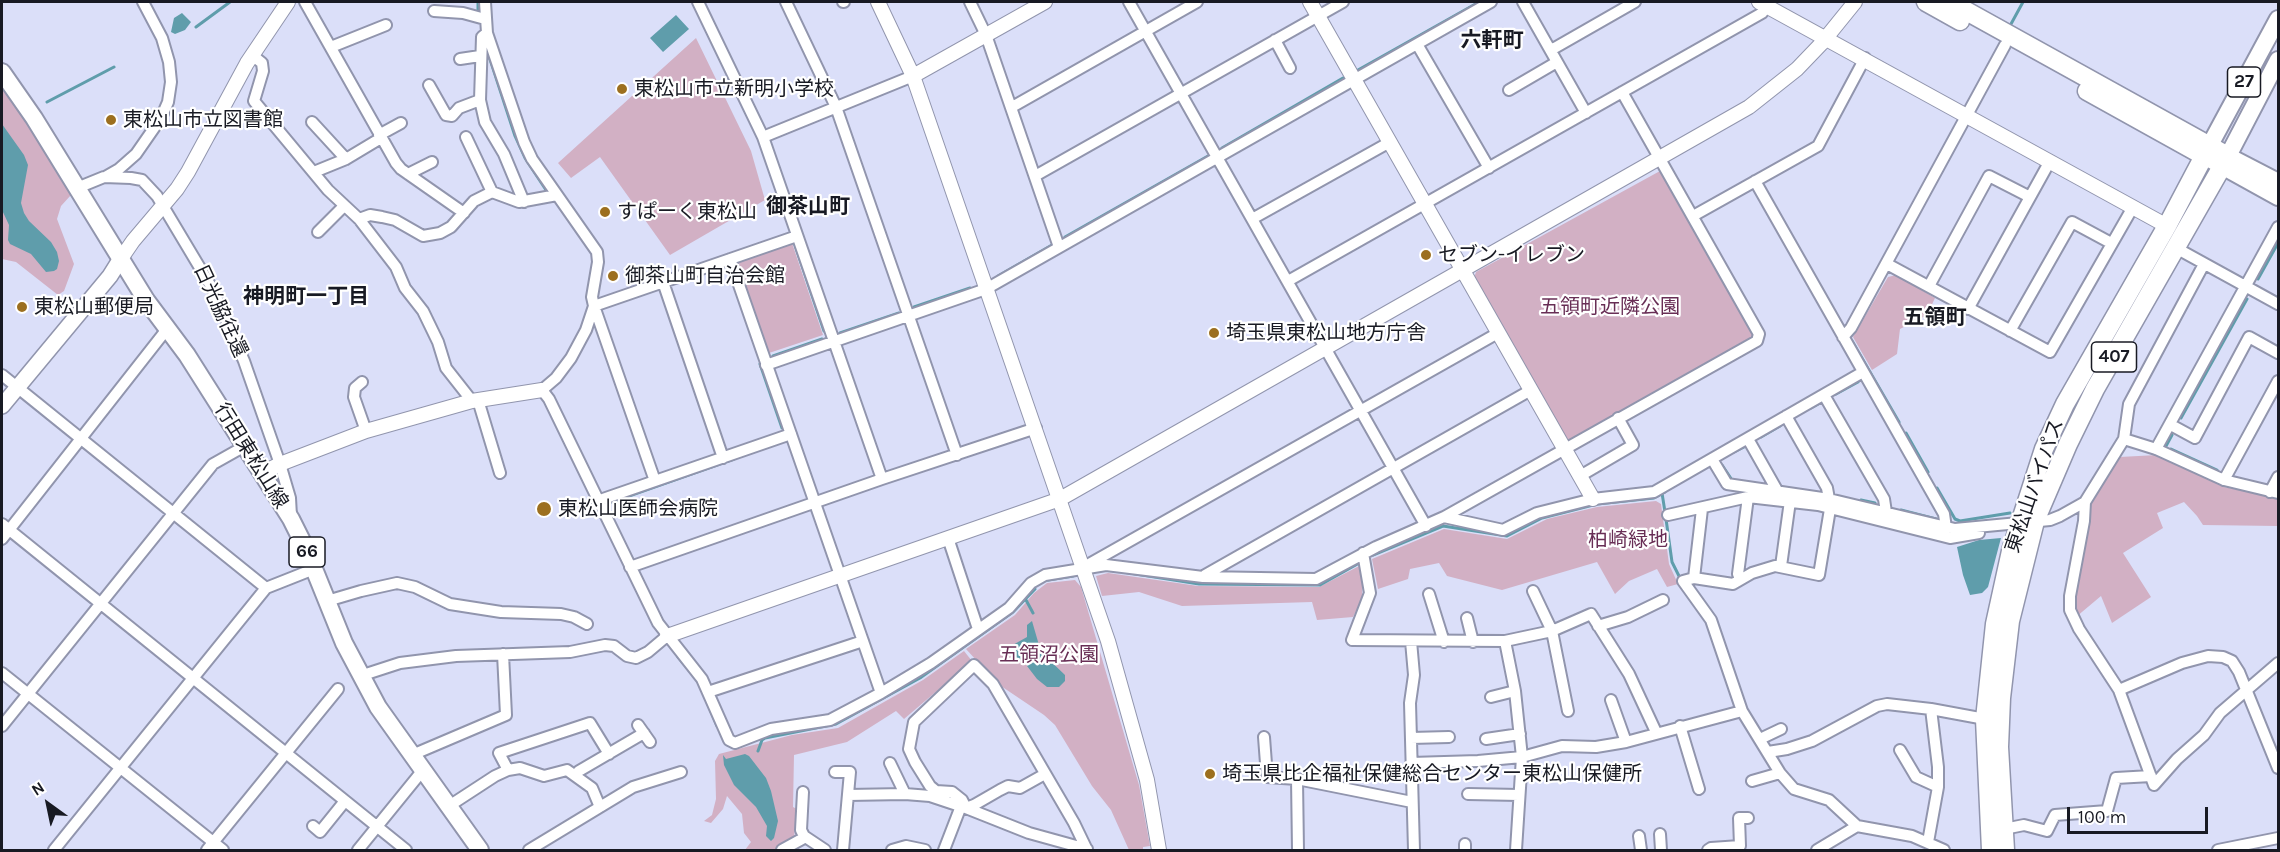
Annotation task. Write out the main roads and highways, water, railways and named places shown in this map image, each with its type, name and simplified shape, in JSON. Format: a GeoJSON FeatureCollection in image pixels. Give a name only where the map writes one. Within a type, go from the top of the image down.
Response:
{"type":"FeatureCollection","features":[{"type":"Feature","properties":{"kind":"highway"},"geometry":{"type":"LineString","coordinates":[[1926,2],[2207,151]]}},
{"type":"Feature","properties":{"kind":"highway"},"geometry":{"type":"LineString","coordinates":[[1950,2],[2225,161]]}},
{"type":"Feature","properties":{"kind":"highway","name":"東松山バイパス"},"geometry":{"type":"LineString","coordinates":[[2005,850],[2000,747],[2002,681],[2027,522],[2044,449],[2065,404],[2167,226],[2207,151]]}},
{"type":"Feature","properties":{"kind":"highway","name":"東松山バイパス"},"geometry":{"type":"LineString","coordinates":[[1991,850],[1985,719],[1995,624],[2011,551],[2095,389],[2225,161]]}},
{"type":"Feature","properties":{"kind":"main road","name":"27"},"geometry":{"type":"LineString","coordinates":[[2207,151],[2278,19]]}},
{"type":"Feature","properties":{"kind":"main road","name":"27"},"geometry":{"type":"LineString","coordinates":[[2225,161],[2278,60]]}},
{"type":"Feature","properties":{"kind":"main road","name":"行田東松山線"},"geometry":{"type":"LineString","coordinates":[[2,72],[34,118],[120,260],[187,355],[291,519],[360,676],[378,707],[480,850]]}},
{"type":"Feature","properties":{"kind":"main road"},"geometry":{"type":"LineString","coordinates":[[2225,161],[2278,182]]}},
{"type":"Feature","properties":{"kind":"main road"},"geometry":{"type":"LineString","coordinates":[[2225,161],[2278,197]]}},
{"type":"Feature","properties":{"kind":"main road"},"geometry":{"type":"LineString","coordinates":[[2,406],[110,276],[120,260]]}},
{"type":"Feature","properties":{"kind":"waterway"},"geometry":{"type":"LineString","coordinates":[[196,27],[230,2]]}},
{"type":"Feature","properties":{"kind":"waterway"},"geometry":{"type":"LineString","coordinates":[[478,2],[478,12]]}},
{"type":"Feature","properties":{"kind":"waterway"},"geometry":{"type":"LineString","coordinates":[[1358,70],[1479,2]]}},
{"type":"Feature","properties":{"kind":"waterway"},"geometry":{"type":"LineString","coordinates":[[2011,24],[2023,2]]}},
{"type":"Feature","properties":{"kind":"waterway"},"geometry":{"type":"LineString","coordinates":[[486,47],[515,136],[525,158],[546,190]]}},
{"type":"Feature","properties":{"kind":"waterway"},"geometry":{"type":"LineString","coordinates":[[47,102],[114,67]]}},
{"type":"Feature","properties":{"kind":"waterway"},"geometry":{"type":"LineString","coordinates":[[1222,148],[1343,78]]}},
{"type":"Feature","properties":{"kind":"waterway"},"geometry":{"type":"LineString","coordinates":[[1065,237],[1208,156]]}},
{"type":"Feature","properties":{"kind":"waterway"},"geometry":{"type":"LineString","coordinates":[[2258,279],[2278,243]]}},
{"type":"Feature","properties":{"kind":"waterway"},"geometry":{"type":"LineString","coordinates":[[795,245],[824,331]]}},
{"type":"Feature","properties":{"kind":"waterway"},"geometry":{"type":"LineString","coordinates":[[998,276],[1052,245]]}},
{"type":"Feature","properties":{"kind":"waterway"},"geometry":{"type":"LineString","coordinates":[[914,307],[970,288]]}},
{"type":"Feature","properties":{"kind":"waterway"},"geometry":{"type":"LineString","coordinates":[[2181,418],[2247,299]]}},
{"type":"Feature","properties":{"kind":"waterway"},"geometry":{"type":"LineString","coordinates":[[840,333],[899,313]]}},
{"type":"Feature","properties":{"kind":"waterway"},"geometry":{"type":"LineString","coordinates":[[773,356],[822,339]]}},
{"type":"Feature","properties":{"kind":"waterway"},"geometry":{"type":"LineString","coordinates":[[1852,341],[1899,422]]}},
{"type":"Feature","properties":{"kind":"waterway"},"geometry":{"type":"LineString","coordinates":[[760,364],[782,428]]}},
{"type":"Feature","properties":{"kind":"waterway"},"geometry":{"type":"LineString","coordinates":[[1836,394],[1858,382]]}},
{"type":"Feature","properties":{"kind":"waterway"},"geometry":{"type":"LineString","coordinates":[[1811,408],[1820,403]]}},
{"type":"Feature","properties":{"kind":"waterway"},"geometry":{"type":"LineString","coordinates":[[1761,437],[1780,426]]}},
{"type":"Feature","properties":{"kind":"waterway"},"geometry":{"type":"LineString","coordinates":[[1906,433],[1928,472]]}},
{"type":"Feature","properties":{"kind":"waterway"},"geometry":{"type":"LineString","coordinates":[[2166,446],[2172,435]]}},
{"type":"Feature","properties":{"kind":"waterway"},"geometry":{"type":"LineString","coordinates":[[1734,452],[1744,447]]}},
{"type":"Feature","properties":{"kind":"waterway"},"geometry":{"type":"LineString","coordinates":[[2171,449],[2217,470]]}},
{"type":"Feature","properties":{"kind":"waterway"},"geometry":{"type":"LineString","coordinates":[[612,502],[734,459]]}},
{"type":"Feature","properties":{"kind":"waterway"},"geometry":{"type":"LineString","coordinates":[[1722,465],[1732,480]]}},
{"type":"Feature","properties":{"kind":"waterway"},"geometry":{"type":"LineString","coordinates":[[1937,488],[1955,519],[1960,521],[2010,513]]}},
{"type":"Feature","properties":{"kind":"waterway"},"geometry":{"type":"LineString","coordinates":[[1373,555],[1443,526],[1507,536],[1542,518],[1597,504],[1654,498],[1665,492]]}},
{"type":"Feature","properties":{"kind":"waterway"},"geometry":{"type":"LineString","coordinates":[[1662,493],[1665,512]]}},
{"type":"Feature","properties":{"kind":"waterway"},"geometry":{"type":"LineString","coordinates":[[1861,500],[1875,503]]}},
{"type":"Feature","properties":{"kind":"waterway"},"geometry":{"type":"LineString","coordinates":[[1901,510],[1936,519]]}},
{"type":"Feature","properties":{"kind":"waterway"},"geometry":{"type":"LineString","coordinates":[[1666,519],[1672,562],[1679,576]]}},
{"type":"Feature","properties":{"kind":"waterway"},"geometry":{"type":"LineString","coordinates":[[1123,572],[1199,584],[1320,585],[1361,562]]}},
{"type":"Feature","properties":{"kind":"waterway"},"geometry":{"type":"LineString","coordinates":[[1048,580],[1073,576]]}},
{"type":"Feature","properties":{"kind":"waterway"},"geometry":{"type":"LineString","coordinates":[[758,751],[765,738],[836,724],[920,678],[1013,612],[1035,589]]}},
{"type":"Feature","properties":{"kind":"waterway"},"geometry":{"type":"LineString","coordinates":[[1026,600],[1033,613]]}},
{"type":"Feature","properties":{"kind":"waterway"},"geometry":{"type":"LineString","coordinates":[[678,657],[693,675]]}},
{"type":"Feature","properties":{"kind":"waterway"},"geometry":{"type":"LineString","coordinates":[[701,688],[717,726]]}},
{"type":"Feature","properties":{"kind":"place","name":"東松山市立新明小学校"},"geometry":{"type":"Point","coordinates":[622,89]}},
{"type":"Feature","properties":{"kind":"place","name":"東松山市立図書館"},"geometry":{"type":"Point","coordinates":[111,120]}},
{"type":"Feature","properties":{"kind":"place","name":"すぱーく東松山"},"geometry":{"type":"Point","coordinates":[605,212]}},
{"type":"Feature","properties":{"kind":"place","name":"セブン-イレブン"},"geometry":{"type":"Point","coordinates":[1426,255]}},
{"type":"Feature","properties":{"kind":"place","name":"御茶山町自治会館"},"geometry":{"type":"Point","coordinates":[613,276]}},
{"type":"Feature","properties":{"kind":"place","name":"東松山郵便局"},"geometry":{"type":"Point","coordinates":[22,307]}},
{"type":"Feature","properties":{"kind":"place","name":"埼玉県東松山地方庁舎"},"geometry":{"type":"Point","coordinates":[1214,333]}},
{"type":"Feature","properties":{"kind":"place","name":"東松山医師会病院"},"geometry":{"type":"Point","coordinates":[544,509]}},
{"type":"Feature","properties":{"kind":"place","name":"埼玉県比企福祉保健総合センター東松山保健所"},"geometry":{"type":"Point","coordinates":[1210,774]}},
{"type":"Feature","properties":{"kind":"district","name":"六軒町"},"geometry":{"type":"Point","coordinates":[1492,41]}},
{"type":"Feature","properties":{"kind":"district","name":"御茶山町"},"geometry":{"type":"Point","coordinates":[808,207]}},
{"type":"Feature","properties":{"kind":"district","name":"神明町一丁目"},"geometry":{"type":"Point","coordinates":[306,297]}},
{"type":"Feature","properties":{"kind":"district","name":"五領町"},"geometry":{"type":"Point","coordinates":[1935,318]}},
{"type":"Feature","properties":{"kind":"park label","name":"五領町近隣公園"},"geometry":{"type":"Point","coordinates":[1610,307]}},
{"type":"Feature","properties":{"kind":"park label","name":"柏崎緑地"},"geometry":{"type":"Point","coordinates":[1628,540]}},
{"type":"Feature","properties":{"kind":"park label","name":"五領沼公園"},"geometry":{"type":"Point","coordinates":[1049,655]}}]}
